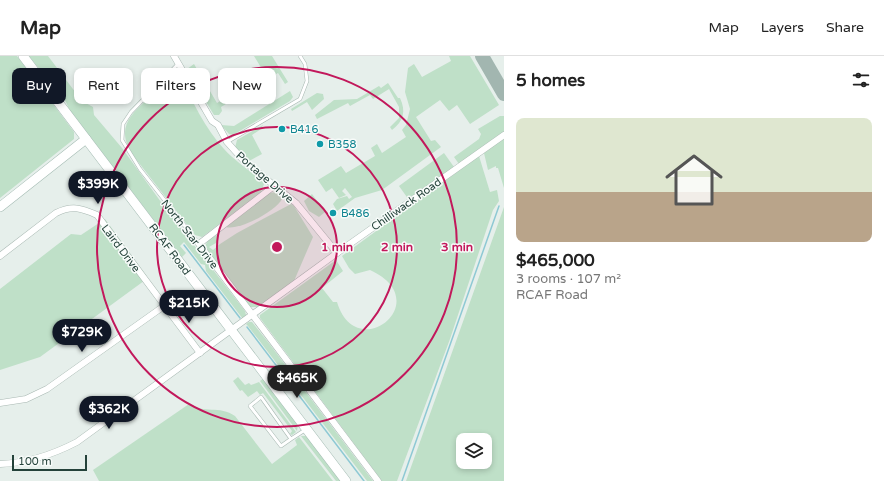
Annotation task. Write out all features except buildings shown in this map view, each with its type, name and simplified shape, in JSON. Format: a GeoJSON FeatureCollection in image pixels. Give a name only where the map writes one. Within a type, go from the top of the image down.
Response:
{"type":"FeatureCollection","features":[{"type":"Feature","properties":{"kind":"main road","name":"RCAF Road"},"geometry":{"type":"LineString","coordinates":[[23,56],[346,481]]}},
{"type":"Feature","properties":{"kind":"main road"},"geometry":{"type":"LineString","coordinates":[[0,207],[86,139]]}},
{"type":"Feature","properties":{"kind":"street","name":"Portage Drive"},"geometry":{"type":"LineString","coordinates":[[174,56],[212,121],[218,125],[227,142],[245,162],[296,203],[336,253]]}},
{"type":"Feature","properties":{"kind":"street","name":"Chilliwack Road"},"geometry":{"type":"LineString","coordinates":[[0,464],[18,463],[44,457],[77,442],[252,316],[336,253],[504,135]]}},
{"type":"Feature","properties":{"kind":"street"},"geometry":{"type":"LineString","coordinates":[[199,244],[274,186]]}},
{"type":"Feature","properties":{"kind":"street","name":"Laird Drive"},"geometry":{"type":"LineString","coordinates":[[0,256],[56,213],[64,209],[81,208],[97,215],[200,353]]}},
{"type":"Feature","properties":{"kind":"street","name":"North Star Drive"},"geometry":{"type":"LineString","coordinates":[[199,244],[378,481]]}},
{"type":"Feature","properties":{"kind":"street"},"geometry":{"type":"LineString","coordinates":[[0,404],[26,399],[47,389],[164,306]]}},
{"type":"Feature","properties":{"kind":"lane"},"geometry":{"type":"LineString","coordinates":[[227,142],[300,98],[308,81],[305,64],[300,56]]}},
{"type":"Feature","properties":{"kind":"lane","name":"North Star Drive"},"geometry":{"type":"LineString","coordinates":[[179,63],[131,112],[123,124],[122,140],[140,169],[199,244]]}},
{"type":"Feature","properties":{"kind":"lane"},"geometry":{"type":"LineString","coordinates":[[291,439],[261,397],[250,406],[281,446],[291,439],[306,428]]}},
{"type":"Feature","properties":{"kind":"green space"},"geometry":{"type":"Polygon","coordinates":[[[0,56],[17,56],[26,68],[12,68],[12,104],[53,104],[74,132],[74,139],[0,198],[0,56]]]}},
{"type":"Feature","properties":{"kind":"green space"},"geometry":{"type":"Polygon","coordinates":[[[29,56],[48,56],[57,68],[39,68],[29,56]]]}},
{"type":"Feature","properties":{"kind":"green space"},"geometry":{"type":"Polygon","coordinates":[[[254,56],[272,56],[288,82],[285,84],[278,73],[276,74],[276,68],[261,68],[254,56]]]}},
{"type":"Feature","properties":{"kind":"green space"},"geometry":{"type":"Polygon","coordinates":[[[449,56],[470,56],[499,105],[470,124],[457,105],[449,111],[440,100],[416,117],[431,141],[435,140],[441,147],[382,190],[355,198],[337,211],[333,204],[337,199],[347,196],[349,199],[352,197],[345,188],[342,191],[346,195],[339,198],[332,188],[326,192],[318,180],[341,166],[346,173],[375,156],[371,148],[377,144],[382,153],[406,137],[402,130],[406,125],[410,109],[405,92],[408,68],[414,64],[422,77],[451,61],[449,56]]]}},
{"type":"Feature","properties":{"kind":"green space"},"geometry":{"type":"Polygon","coordinates":[[[194,64],[196,68],[188,68],[194,64]]]}},
{"type":"Feature","properties":{"kind":"green space"},"geometry":{"type":"Polygon","coordinates":[[[66,80],[74,90],[74,104],[88,104],[93,107],[94,115],[122,148],[166,209],[245,311],[246,315],[243,319],[206,271],[205,265],[201,264],[184,242],[180,246],[186,253],[182,257],[69,109],[66,102],[66,80]]]}},
{"type":"Feature","properties":{"kind":"green space"},"geometry":{"type":"Polygon","coordinates":[[[388,83],[398,98],[400,98],[403,107],[403,116],[396,127],[392,130],[390,127],[399,118],[399,107],[389,89],[373,99],[370,95],[350,106],[348,103],[317,119],[315,115],[334,100],[357,99],[379,86],[381,88],[388,83]]]}},
{"type":"Feature","properties":{"kind":"green space"},"geometry":{"type":"Polygon","coordinates":[[[210,91],[218,104],[226,104],[221,107],[222,111],[219,115],[214,115],[207,104],[210,104],[210,91]]]}},
{"type":"Feature","properties":{"kind":"green space"},"geometry":{"type":"Polygon","coordinates":[[[290,91],[293,97],[290,101],[233,135],[229,134],[221,125],[234,126],[269,104],[276,104],[276,100],[290,91]]]}},
{"type":"Feature","properties":{"kind":"green space"},"geometry":{"type":"Polygon","coordinates":[[[317,93],[323,94],[324,99],[312,110],[307,102],[292,111],[291,109],[317,93]]]}},
{"type":"Feature","properties":{"kind":"green space"},"geometry":{"type":"Polygon","coordinates":[[[142,104],[194,104],[211,133],[224,149],[233,158],[263,181],[264,184],[261,192],[202,237],[195,235],[132,154],[125,138],[127,124],[142,104]]]}},
{"type":"Feature","properties":{"kind":"green space"},"geometry":{"type":"Polygon","coordinates":[[[500,116],[504,116],[504,132],[459,164],[454,157],[479,139],[481,134],[478,129],[500,116]]]}},
{"type":"Feature","properties":{"kind":"green space"},"geometry":{"type":"Polygon","coordinates":[[[263,125],[261,129],[252,135],[262,154],[249,161],[235,148],[237,140],[263,125]]]}},
{"type":"Feature","properties":{"kind":"green space"},"geometry":{"type":"Polygon","coordinates":[[[504,138],[504,188],[498,168],[496,168],[496,166],[488,170],[484,153],[504,138]]]}},
{"type":"Feature","properties":{"kind":"green space"},"geometry":{"type":"Polygon","coordinates":[[[444,153],[454,167],[409,200],[399,186],[444,153]]]}},
{"type":"Feature","properties":{"kind":"green space"},"geometry":{"type":"Polygon","coordinates":[[[479,156],[490,192],[497,190],[499,201],[493,210],[450,339],[397,481],[382,481],[260,318],[260,315],[336,260],[343,271],[322,288],[333,302],[337,302],[347,320],[360,328],[374,328],[386,322],[394,311],[396,297],[389,283],[370,270],[355,274],[349,268],[342,256],[479,156]]]}},
{"type":"Feature","properties":{"kind":"green space"},"geometry":{"type":"Polygon","coordinates":[[[276,192],[282,199],[273,209],[248,223],[239,226],[226,227],[270,193],[276,192]]]}},
{"type":"Feature","properties":{"kind":"green space"},"geometry":{"type":"Polygon","coordinates":[[[312,194],[325,212],[319,217],[309,211],[304,201],[312,194]]]}},
{"type":"Feature","properties":{"kind":"green space"},"geometry":{"type":"Polygon","coordinates":[[[291,204],[294,206],[313,237],[294,281],[258,307],[250,307],[205,246],[209,239],[219,234],[216,243],[209,247],[213,250],[237,233],[291,204]]]}},
{"type":"Feature","properties":{"kind":"green space"},"geometry":{"type":"Polygon","coordinates":[[[504,207],[504,481],[406,481],[504,207]]]}},
{"type":"Feature","properties":{"kind":"green space"},"geometry":{"type":"Polygon","coordinates":[[[105,219],[148,278],[40,357],[0,370],[0,289],[71,234],[81,235],[105,219]]]}},
{"type":"Feature","properties":{"kind":"green space"},"geometry":{"type":"Polygon","coordinates":[[[252,322],[268,342],[373,481],[367,481],[246,324],[252,322]]]}},
{"type":"Feature","properties":{"kind":"green space"},"geometry":{"type":"Polygon","coordinates":[[[238,377],[245,385],[249,383],[251,385],[259,382],[296,432],[292,435],[290,434],[292,431],[263,393],[260,395],[257,391],[248,397],[242,390],[240,391],[233,381],[238,377]]]}},
{"type":"Feature","properties":{"kind":"green space"},"geometry":{"type":"Polygon","coordinates":[[[264,378],[298,424],[297,431],[260,381],[264,378]]]}},
{"type":"Feature","properties":{"kind":"green space"},"geometry":{"type":"Polygon","coordinates":[[[189,404],[200,409],[223,411],[235,416],[272,464],[297,445],[295,440],[299,437],[333,481],[99,481],[93,470],[189,404]]]}},
{"type":"Feature","properties":{"kind":"green space"},"geometry":{"type":"Polygon","coordinates":[[[301,436],[307,436],[342,481],[336,481],[301,436]]]}},
{"type":"Feature","properties":{"kind":"waterway"},"geometry":{"type":"LineString","coordinates":[[402,481],[499,206]]}},
{"type":"Feature","properties":{"kind":"waterway"},"geometry":{"type":"LineString","coordinates":[[184,245],[240,318]]}},
{"type":"Feature","properties":{"kind":"waterway"},"geometry":{"type":"LineString","coordinates":[[247,327],[364,481]]}},
{"type":"Feature","properties":{"kind":"taxiway"},"geometry":{"type":"LineString","coordinates":[[482,56],[504,94]]}},
{"type":"Feature","properties":{"kind":"place","name":"B416"},"geometry":{"type":"Point","coordinates":[282,129]}},
{"type":"Feature","properties":{"kind":"place","name":"B358"},"geometry":{"type":"Point","coordinates":[320,144]}},
{"type":"Feature","properties":{"kind":"place","name":"B486"},"geometry":{"type":"Point","coordinates":[333,213]}}]}
